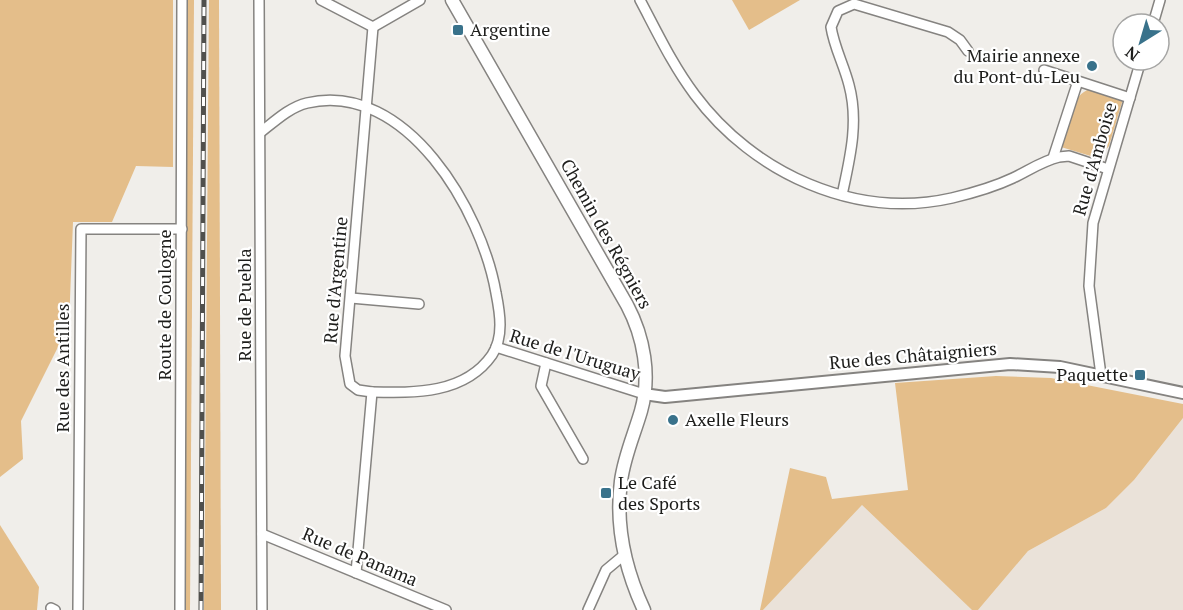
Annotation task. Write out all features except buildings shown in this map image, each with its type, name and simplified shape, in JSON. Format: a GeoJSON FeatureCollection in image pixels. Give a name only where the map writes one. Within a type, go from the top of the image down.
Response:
{"type":"FeatureCollection","features":[{"type":"Feature","properties":{"kind":"main road","name":"Chemin des Régniers"},"geometry":{"type":"LineString","coordinates":[[452,0],[632,314],[644,352],[645,393],[621,482],[619,510],[624,555],[644,610]]}},
{"type":"Feature","properties":{"kind":"street","name":"Route de Coulogne"},"geometry":{"type":"LineString","coordinates":[[180,610],[182,0]]}},
{"type":"Feature","properties":{"kind":"street","name":"Rue de Puebla"},"geometry":{"type":"LineString","coordinates":[[259,0],[262,610]]}},
{"type":"Feature","properties":{"kind":"street"},"geometry":{"type":"LineString","coordinates":[[321,0],[373,27],[420,0]]}},
{"type":"Feature","properties":{"kind":"street"},"geometry":{"type":"LineString","coordinates":[[640,0],[691,89],[728,132],[752,153],[782,172],[811,186],[842,195],[892,202],[925,203],[950,199],[999,184],[1053,158],[1069,156],[1108,169]]}},
{"type":"Feature","properties":{"kind":"street"},"geometry":{"type":"LineString","coordinates":[[842,195],[851,153],[854,119],[850,86],[831,27],[838,11],[854,4],[948,32],[960,40],[968,51]]}},
{"type":"Feature","properties":{"kind":"street","name":"Rue d'Argentine"},"geometry":{"type":"LineString","coordinates":[[372,392],[358,390],[347,379],[345,357],[373,27]]}},
{"type":"Feature","properties":{"kind":"street"},"geometry":{"type":"LineString","coordinates":[[1044,70],[1130,98]]}},
{"type":"Feature","properties":{"kind":"street","name":"Rue d'Amboise"},"geometry":{"type":"LineString","coordinates":[[1101,375],[1090,296],[1090,258],[1095,215],[1138,72]]}},
{"type":"Feature","properties":{"kind":"street"},"geometry":{"type":"LineString","coordinates":[[1053,158],[1077,81]]}},
{"type":"Feature","properties":{"kind":"street"},"geometry":{"type":"LineString","coordinates":[[261,132],[291,110],[309,103],[336,102],[366,107],[395,124],[425,151],[447,176],[467,207],[484,242],[493,273],[500,322],[496,347],[478,369],[453,384],[412,392],[372,392],[356,573]]}},
{"type":"Feature","properties":{"kind":"street","name":"Rue des Antilles"},"geometry":{"type":"LineString","coordinates":[[78,610],[81,228],[182,229]]}},
{"type":"Feature","properties":{"kind":"street"},"geometry":{"type":"LineString","coordinates":[[351,298],[419,304]]}},
{"type":"Feature","properties":{"kind":"street","name":"Rue de l'Uruguay"},"geometry":{"type":"LineString","coordinates":[[496,347],[645,393]]}},
{"type":"Feature","properties":{"kind":"street"},"geometry":{"type":"LineString","coordinates":[[546,363],[541,386],[583,459]]}},
{"type":"Feature","properties":{"kind":"street","name":"Rue des Châtaigniers"},"geometry":{"type":"LineString","coordinates":[[645,393],[665,397],[1001,364],[1046,365],[1183,393]]}},
{"type":"Feature","properties":{"kind":"street","name":"Rue de Panama"},"geometry":{"type":"LineString","coordinates":[[262,534],[446,610]]}},
{"type":"Feature","properties":{"kind":"street"},"geometry":{"type":"LineString","coordinates":[[588,610],[610,565],[624,555]]}},
{"type":"Feature","properties":{"kind":"shaded area"},"geometry":{"type":"Polygon","coordinates":[[[0,0],[173,0],[173,167],[136,166],[112,222],[73,222],[69,325],[21,421],[23,459],[0,477],[0,0]]]}},
{"type":"Feature","properties":{"kind":"shaded area"},"geometry":{"type":"Polygon","coordinates":[[[187,0],[194,0],[190,610],[185,610],[187,0]]]}},
{"type":"Feature","properties":{"kind":"shaded area"},"geometry":{"type":"Polygon","coordinates":[[[209,0],[219,0],[221,610],[204,610],[209,0]]]}},
{"type":"Feature","properties":{"kind":"shaded area"},"geometry":{"type":"Polygon","coordinates":[[[732,0],[800,0],[749,30],[732,0]]]}},
{"type":"Feature","properties":{"kind":"shaded area"},"geometry":{"type":"Polygon","coordinates":[[[1091,89],[1123,99],[1109,146],[1094,157],[1061,147],[1074,104],[1078,97],[1091,89]]]}},
{"type":"Feature","properties":{"kind":"shaded area"},"geometry":{"type":"Polygon","coordinates":[[[996,376],[1051,378],[1183,404],[1183,418],[1134,480],[1106,508],[1028,551],[978,610],[972,610],[862,505],[763,610],[760,610],[790,468],[826,477],[832,499],[908,490],[895,383],[996,376]]]}},
{"type":"Feature","properties":{"kind":"shaded area"},"geometry":{"type":"Polygon","coordinates":[[[1183,418],[1183,610],[978,610],[1028,551],[1106,508],[1134,480],[1183,418]]]}},
{"type":"Feature","properties":{"kind":"shaded area"},"geometry":{"type":"Polygon","coordinates":[[[862,505],[972,610],[763,610],[862,505]]]}},
{"type":"Feature","properties":{"kind":"shaded area"},"geometry":{"type":"Polygon","coordinates":[[[0,525],[39,587],[37,610],[0,610],[0,525]]]}},
{"type":"Feature","properties":{"kind":"railway"},"geometry":{"type":"LineString","coordinates":[[201,610],[204,0]]}},
{"type":"Feature","properties":{"kind":"place","name":"Argentine"},"geometry":{"type":"Point","coordinates":[458,30]}},
{"type":"Feature","properties":{"kind":"place","name":"Mairie annexe du Pont-du-Leu"},"geometry":{"type":"Point","coordinates":[1092,66]}},
{"type":"Feature","properties":{"kind":"place","name":"Paquette"},"geometry":{"type":"Point","coordinates":[1140,375]}},
{"type":"Feature","properties":{"kind":"place","name":"Axelle Fleurs"},"geometry":{"type":"Point","coordinates":[673,420]}},
{"type":"Feature","properties":{"kind":"place","name":"Le Café des Sports"},"geometry":{"type":"Point","coordinates":[606,493]}}]}
